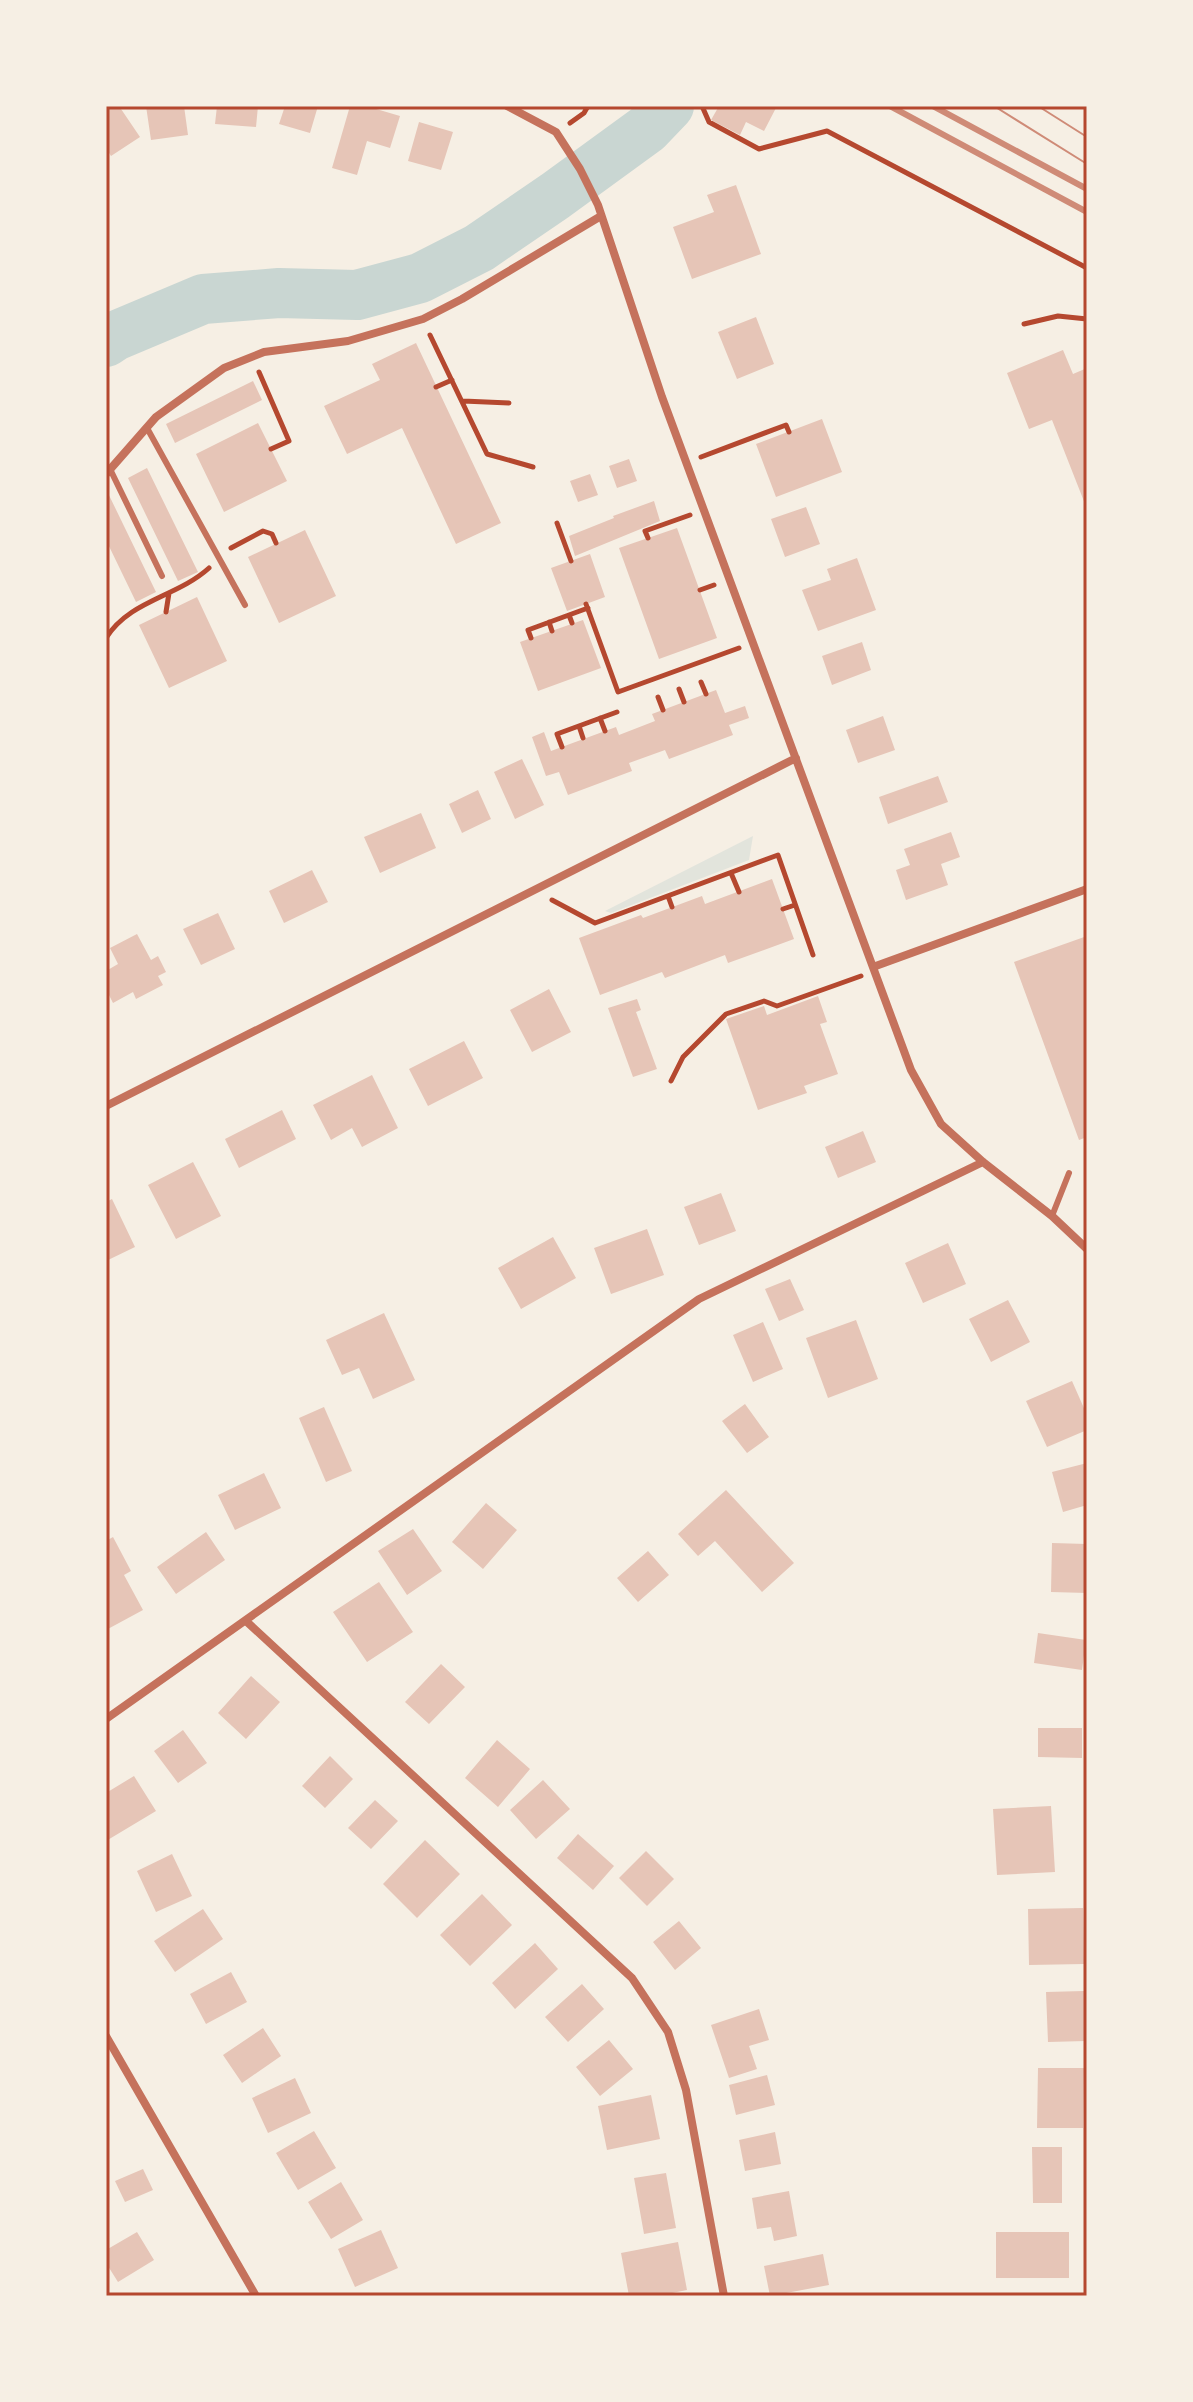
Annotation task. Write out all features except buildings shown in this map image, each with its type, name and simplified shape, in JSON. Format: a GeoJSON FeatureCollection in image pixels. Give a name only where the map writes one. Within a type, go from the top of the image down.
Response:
{"type":"FeatureCollection","features":[{"type":"Feature","properties":{"kind":"street"},"geometry":{"type":"LineString","coordinates":[[507,106],[556,132],[598,205],[686,462],[911,1070],[941,1124],[1087,1249]]}},
{"type":"Feature","properties":{"kind":"street"},"geometry":{"type":"LineString","coordinates":[[108,471],[156,417],[224,368],[264,352],[348,341],[423,319],[601,216]]}},
{"type":"Feature","properties":{"kind":"street"},"geometry":{"type":"LineString","coordinates":[[106,1106],[796,758]]}},
{"type":"Feature","properties":{"kind":"street"},"geometry":{"type":"LineString","coordinates":[[874,969],[1087,889]]}},
{"type":"Feature","properties":{"kind":"street"},"geometry":{"type":"LineString","coordinates":[[106,1719],[699,1299],[983,1162]]}},
{"type":"Feature","properties":{"kind":"street"},"geometry":{"type":"LineString","coordinates":[[246,1621],[632,1978],[668,2032],[686,2090],[724,2296]]}},
{"type":"Feature","properties":{"kind":"street"},"geometry":{"type":"LineString","coordinates":[[106,2036],[256,2296]]}},
{"type":"Feature","properties":{"kind":"lane"},"geometry":{"type":"LineString","coordinates":[[147,428],[245,605]]}},
{"type":"Feature","properties":{"kind":"lane"},"geometry":{"type":"LineString","coordinates":[[108,471],[162,576]]}},
{"type":"Feature","properties":{"kind":"lane"},"geometry":{"type":"LineString","coordinates":[[1052,1216],[1069,1173]]}},
{"type":"Feature","properties":{"kind":"path"},"geometry":{"type":"LineString","coordinates":[[556,132],[584,113],[588,106]]}},
{"type":"Feature","properties":{"kind":"path"},"geometry":{"type":"LineString","coordinates":[[702,106],[709,122],[759,149],[827,131],[1087,268]]}},
{"type":"Feature","properties":{"kind":"path"},"geometry":{"type":"LineString","coordinates":[[1024,324],[1058,316],[1087,319]]}},
{"type":"Feature","properties":{"kind":"path"},"geometry":{"type":"LineString","coordinates":[[423,319],[487,454],[533,467]]}},
{"type":"Feature","properties":{"kind":"path"},"geometry":{"type":"LineString","coordinates":[[252,357],[289,441],[271,449]]}},
{"type":"Feature","properties":{"kind":"path"},"geometry":{"type":"LineString","coordinates":[[436,387],[452,380]]}},
{"type":"Feature","properties":{"kind":"path"},"geometry":{"type":"LineString","coordinates":[[463,401],[509,403]]}},
{"type":"Feature","properties":{"kind":"path"},"geometry":{"type":"LineString","coordinates":[[686,462],[786,425],[789,432]]}},
{"type":"Feature","properties":{"kind":"path"},"geometry":{"type":"LineString","coordinates":[[648,538],[645,531],[704,510]]}},
{"type":"Feature","properties":{"kind":"path"},"geometry":{"type":"LineString","coordinates":[[557,523],[571,561]]}},
{"type":"Feature","properties":{"kind":"path"},"geometry":{"type":"LineString","coordinates":[[106,638],[113,626],[128,612],[169,592]]}},
{"type":"Feature","properties":{"kind":"path"},"geometry":{"type":"LineString","coordinates":[[531,638],[528,630],[587,606],[618,692],[753,643]]}},
{"type":"Feature","properties":{"kind":"path"},"geometry":{"type":"LineString","coordinates":[[569,615],[572,623]]}},
{"type":"Feature","properties":{"kind":"path"},"geometry":{"type":"LineString","coordinates":[[549,622],[552,631]]}},
{"type":"Feature","properties":{"kind":"path"},"geometry":{"type":"LineString","coordinates":[[701,682],[706,694]]}},
{"type":"Feature","properties":{"kind":"path"},"geometry":{"type":"LineString","coordinates":[[679,689],[684,702]]}},
{"type":"Feature","properties":{"kind":"path"},"geometry":{"type":"LineString","coordinates":[[658,697],[663,710]]}},
{"type":"Feature","properties":{"kind":"path"},"geometry":{"type":"LineString","coordinates":[[562,747],[557,734],[617,712]]}},
{"type":"Feature","properties":{"kind":"path"},"geometry":{"type":"LineString","coordinates":[[600,718],[605,731]]}},
{"type":"Feature","properties":{"kind":"path"},"geometry":{"type":"LineString","coordinates":[[579,726],[583,738]]}},
{"type":"Feature","properties":{"kind":"path"},"geometry":{"type":"LineString","coordinates":[[534,890],[595,923],[778,855],[813,955]]}},
{"type":"Feature","properties":{"kind":"path"},"geometry":{"type":"LineString","coordinates":[[731,873],[739,892]]}},
{"type":"Feature","properties":{"kind":"path"},"geometry":{"type":"LineString","coordinates":[[668,896],[672,907]]}},
{"type":"Feature","properties":{"kind":"path"},"geometry":{"type":"LineString","coordinates":[[783,909],[795,905]]}},
{"type":"Feature","properties":{"kind":"path"},"geometry":{"type":"LineString","coordinates":[[608,919],[610,926]]}},
{"type":"Feature","properties":{"kind":"path"},"geometry":{"type":"LineString","coordinates":[[765,1010],[874,969]]}},
{"type":"Feature","properties":{"kind":"path"},"geometry":{"type":"LineString","coordinates":[[671,1081],[683,1057],[726,1014],[764,1001],[777,1006]]}},
{"type":"Feature","properties":{"kind":"shaded area"},"geometry":{"type":"Polygon","coordinates":[[[753,836],[749,860],[611,913],[605,911],[753,836]]]}},
{"type":"Feature","properties":{"kind":"waterway"},"geometry":{"type":"LineString","coordinates":[[106,342],[203,299],[279,293],[357,295],[420,278],[479,248],[555,196],[647,129],[669,106]]}},
{"type":"Feature","properties":{"kind":"tram line"},"geometry":{"type":"LineString","coordinates":[[994,106],[1087,164]]}},
{"type":"Feature","properties":{"kind":"tram line"},"geometry":{"type":"LineString","coordinates":[[1038,106],[1087,137]]}},
{"type":"Feature","properties":{"kind":"railway"},"geometry":{"type":"LineString","coordinates":[[890,106],[1087,212]]}},
{"type":"Feature","properties":{"kind":"railway"},"geometry":{"type":"LineString","coordinates":[[933,106],[1087,189]]}}]}
